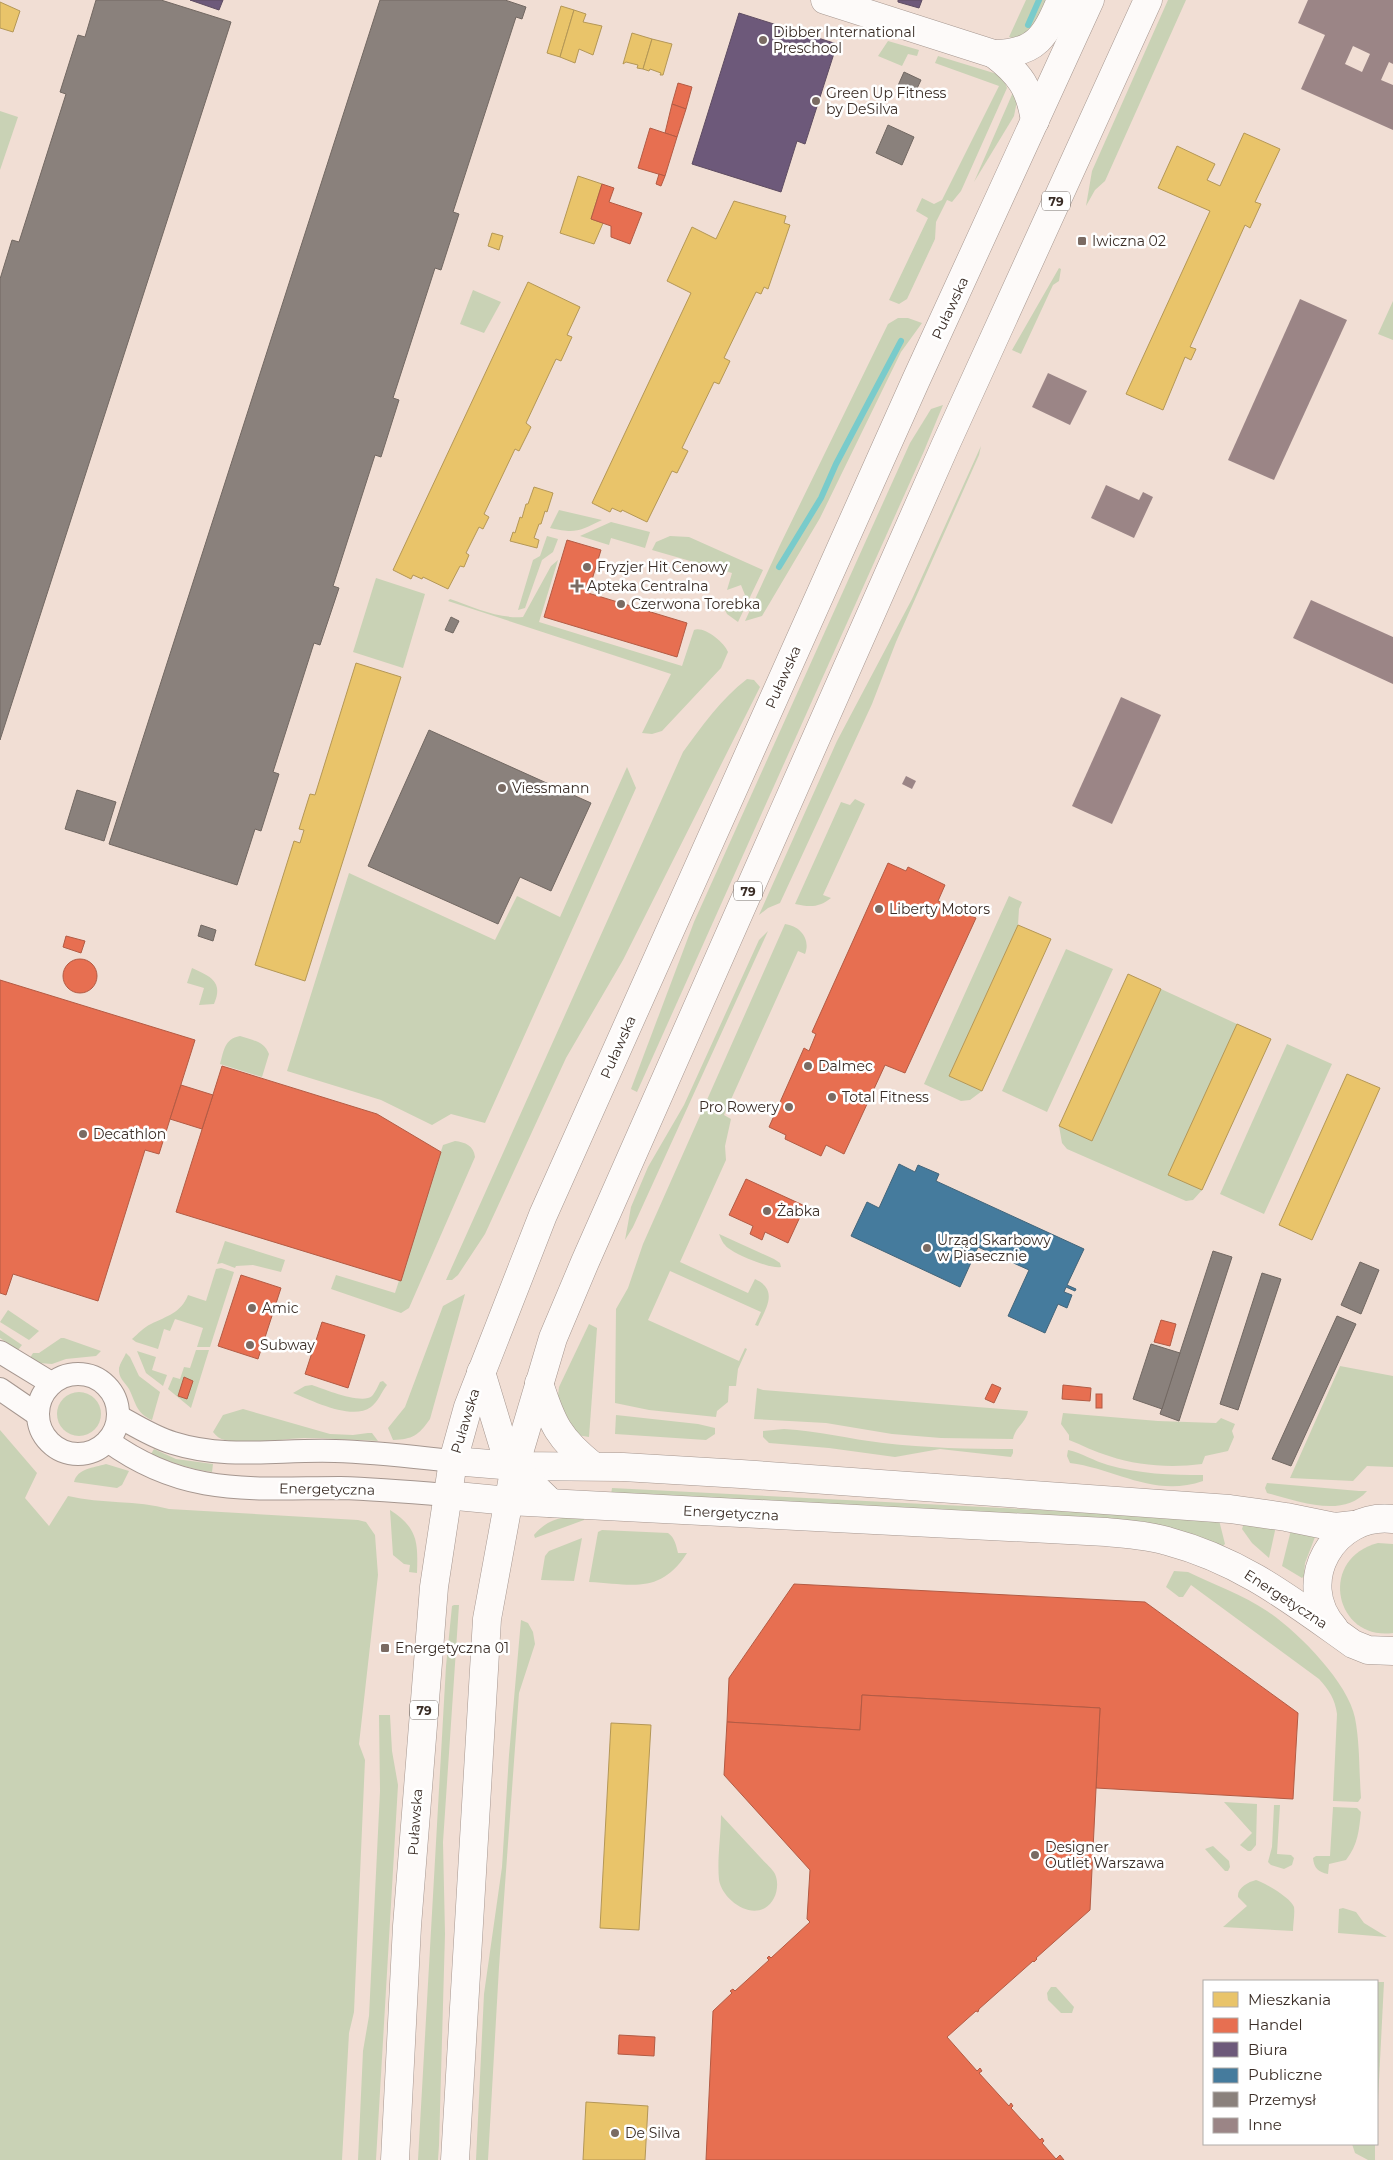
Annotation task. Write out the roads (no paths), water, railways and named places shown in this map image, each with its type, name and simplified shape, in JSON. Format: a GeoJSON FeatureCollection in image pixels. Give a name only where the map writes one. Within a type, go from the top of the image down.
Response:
{"type":"FeatureCollection","features":[{"type":"Feature","properties":{"kind":"main road"},"geometry":{"type":"LineString","coordinates":[[824,0],[994,54],[1008,54],[1021,50],[1044,37],[1061,0]]}},
{"type":"Feature","properties":{"kind":"main road","name":"Puławska"},"geometry":{"type":"LineString","coordinates":[[395,2160],[400,2024],[434,1587],[446,1495],[453,1461],[480,1372],[542,1215],[916,380],[1090,0]]}},
{"type":"Feature","properties":{"kind":"main road","name":"79"},"geometry":{"type":"LineString","coordinates":[[515,1466],[538,1383],[553,1338],[589,1253],[945,446],[1148,0]]}},
{"type":"Feature","properties":{"kind":"main road"},"geometry":{"type":"LineString","coordinates":[[994,54],[1021,78],[1032,100],[1035,121]]}},
{"type":"Feature","properties":{"kind":"main road"},"geometry":{"type":"LineString","coordinates":[[480,1372],[504,1448],[522,1475],[551,1503]]}},
{"type":"Feature","properties":{"kind":"main road"},"geometry":{"type":"LineString","coordinates":[[538,1383],[547,1410],[558,1432],[566,1444],[593,1466]]}},
{"type":"Feature","properties":{"kind":"main road","name":"Energetyczna"},"geometry":{"type":"LineString","coordinates":[[453,1461],[515,1466],[593,1466],[740,1474],[1230,1509],[1335,1526],[1353,1526]]}},
{"type":"Feature","properties":{"kind":"main road"},"geometry":{"type":"LineString","coordinates":[[455,2160],[488,1620],[515,1466]]}},
{"type":"Feature","properties":{"kind":"main road","name":"Energetyczna"},"geometry":{"type":"LineString","coordinates":[[446,1495],[509,1501],[775,1516],[1106,1532],[1165,1540],[1191,1548],[1242,1570],[1285,1595],[1353,1644],[1368,1650],[1393,1651]]}},
{"type":"Feature","properties":{"kind":"main road","name":"Energetyczna"},"geometry":{"type":"LineString","coordinates":[[1340,1635],[1329,1622],[1321,1608],[1318,1576],[1322,1561],[1329,1547],[1340,1534],[1353,1526],[1368,1520],[1393,1519]]}},
{"type":"Feature","properties":{"kind":"street"},"geometry":{"type":"LineString","coordinates":[[0,1352],[52,1383]]}},
{"type":"Feature","properties":{"kind":"street"},"geometry":{"type":"LineString","coordinates":[[75,1373],[88,1374],[100,1379],[110,1389],[117,1402],[118,1416],[115,1430],[108,1441],[96,1450],[83,1454],[69,1453],[57,1448],[47,1439],[40,1427],[38,1414],[42,1398],[52,1383],[62,1376],[75,1373]]}},
{"type":"Feature","properties":{"kind":"street"},"geometry":{"type":"LineString","coordinates":[[0,1389],[38,1414]]}},
{"type":"Feature","properties":{"kind":"street","name":"Energetyczna"},"geometry":{"type":"LineString","coordinates":[[118,1416],[153,1435],[171,1442],[214,1452],[242,1454],[335,1451],[385,1453],[453,1461]]}},
{"type":"Feature","properties":{"kind":"street","name":"Energetyczna"},"geometry":{"type":"LineString","coordinates":[[108,1441],[140,1462],[163,1473],[208,1485],[240,1488],[367,1488],[446,1495]]}},
{"type":"Feature","properties":{"kind":"waterway"},"geometry":{"type":"LineString","coordinates":[[1028,25],[1039,0]]}},
{"type":"Feature","properties":{"kind":"waterway"},"geometry":{"type":"LineString","coordinates":[[779,567],[821,498],[836,464],[901,341]]}},
{"type":"Feature","properties":{"kind":"place","name":"Dibber International Preschool"},"geometry":{"type":"Point","coordinates":[763,40]}},
{"type":"Feature","properties":{"kind":"place","name":"Green Up Fitness by DeSilva"},"geometry":{"type":"Point","coordinates":[816,101]}},
{"type":"Feature","properties":{"kind":"place","name":"Iwiczna 02"},"geometry":{"type":"Point","coordinates":[1082,241]}},
{"type":"Feature","properties":{"kind":"place","name":"Fryzjer Hit Cenowy"},"geometry":{"type":"Point","coordinates":[587,567]}},
{"type":"Feature","properties":{"kind":"place","name":"Apteka Centralna"},"geometry":{"type":"Point","coordinates":[577,586]}},
{"type":"Feature","properties":{"kind":"place","name":"Czerwona Torebka"},"geometry":{"type":"Point","coordinates":[621,604]}},
{"type":"Feature","properties":{"kind":"place","name":"Viessmann"},"geometry":{"type":"Point","coordinates":[502,788]}},
{"type":"Feature","properties":{"kind":"place","name":"Liberty Motors"},"geometry":{"type":"Point","coordinates":[879,909]}},
{"type":"Feature","properties":{"kind":"place","name":"Dalmec"},"geometry":{"type":"Point","coordinates":[808,1066]}},
{"type":"Feature","properties":{"kind":"place","name":"Total Fitness"},"geometry":{"type":"Point","coordinates":[832,1097]}},
{"type":"Feature","properties":{"kind":"place","name":"Pro Rowery"},"geometry":{"type":"Point","coordinates":[789,1107]}},
{"type":"Feature","properties":{"kind":"place","name":"Decathlon"},"geometry":{"type":"Point","coordinates":[83,1134]}},
{"type":"Feature","properties":{"kind":"place","name":"Żabka"},"geometry":{"type":"Point","coordinates":[767,1211]}},
{"type":"Feature","properties":{"kind":"place","name":"Urząd Skarbowy w Piasecznie"},"geometry":{"type":"Point","coordinates":[927,1248]}},
{"type":"Feature","properties":{"kind":"place","name":"Amic"},"geometry":{"type":"Point","coordinates":[252,1308]}},
{"type":"Feature","properties":{"kind":"place","name":"Subway"},"geometry":{"type":"Point","coordinates":[250,1345]}},
{"type":"Feature","properties":{"kind":"place","name":"Energetyczna 01"},"geometry":{"type":"Point","coordinates":[385,1648]}},
{"type":"Feature","properties":{"kind":"place","name":"Designer Outlet Warszawa"},"geometry":{"type":"Point","coordinates":[1035,1855]}},
{"type":"Feature","properties":{"kind":"place","name":"De Silva"},"geometry":{"type":"Point","coordinates":[615,2133]}}]}
